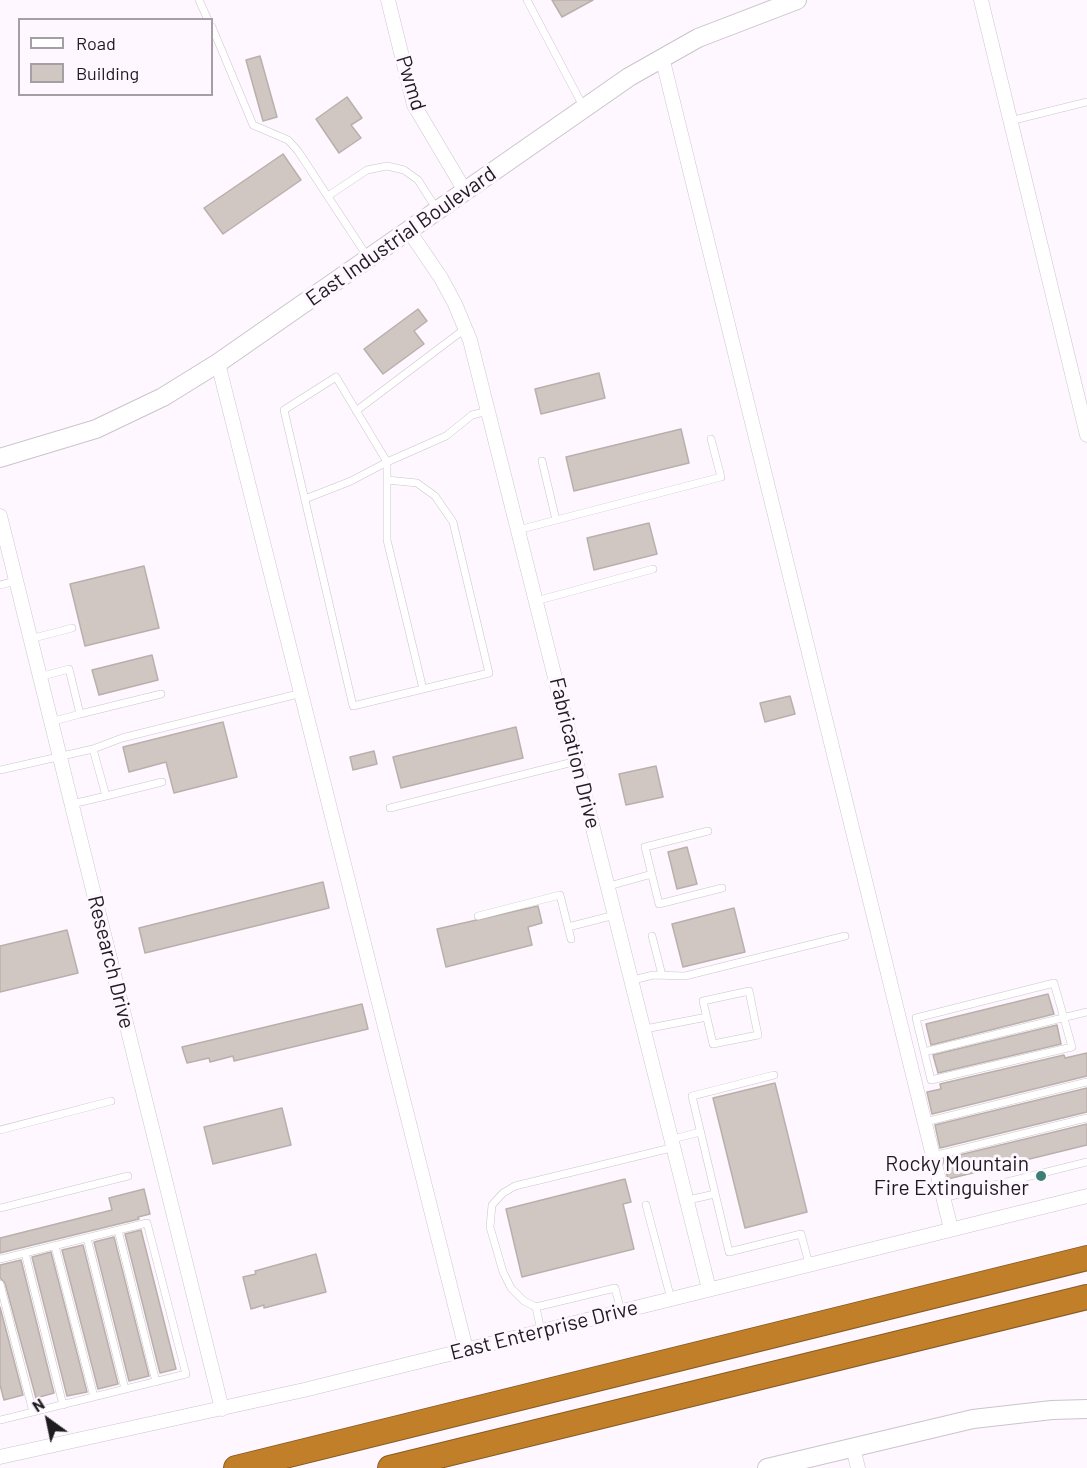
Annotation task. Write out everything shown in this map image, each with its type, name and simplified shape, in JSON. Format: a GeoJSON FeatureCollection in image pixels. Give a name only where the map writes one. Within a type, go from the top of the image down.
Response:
{"type":"FeatureCollection","features":[{"type":"Feature","properties":{"kind":"highway"},"geometry":{"type":"LineString","coordinates":[[236,1468],[1087,1258]]}},
{"type":"Feature","properties":{"kind":"highway"},"geometry":{"type":"LineString","coordinates":[[390,1468],[1087,1297]]}},
{"type":"Feature","properties":{"kind":"street","name":"Pwmd"},"geometry":{"type":"LineString","coordinates":[[388,0],[414,105],[465,191]]}},
{"type":"Feature","properties":{"kind":"street","name":"East Industrial Boulevard"},"geometry":{"type":"LineString","coordinates":[[0,458],[96,429],[163,397],[218,363],[584,108],[662,57],[734,22],[797,0]]}},
{"type":"Feature","properties":{"kind":"street"},"geometry":{"type":"LineString","coordinates":[[981,0],[1087,435]]}},
{"type":"Feature","properties":{"kind":"street"},"geometry":{"type":"LineString","coordinates":[[662,57],[951,1229]]}},
{"type":"Feature","properties":{"kind":"street","name":"Fabrication Drive"},"geometry":{"type":"LineString","coordinates":[[409,231],[441,278],[466,328],[633,980],[709,1289]]}},
{"type":"Feature","properties":{"kind":"street"},"geometry":{"type":"LineString","coordinates":[[218,363],[466,1349]]}},
{"type":"Feature","properties":{"kind":"street","name":"Research Drive"},"geometry":{"type":"LineString","coordinates":[[0,516],[222,1409]]}},
{"type":"Feature","properties":{"kind":"street","name":"East Enterprise Drive"},"geometry":{"type":"LineString","coordinates":[[0,1457],[222,1409],[1087,1196]]}},
{"type":"Feature","properties":{"kind":"street"},"geometry":{"type":"LineString","coordinates":[[767,1468],[973,1419],[1052,1410],[1087,1409]]}},
{"type":"Feature","properties":{"kind":"street"},"geometry":{"type":"LineString","coordinates":[[853,1447],[858,1468]]}},
{"type":"Feature","properties":{"kind":"lane"},"geometry":{"type":"LineString","coordinates":[[199,0],[207,18]]}},
{"type":"Feature","properties":{"kind":"lane"},"geometry":{"type":"LineString","coordinates":[[527,0],[584,108]]}},
{"type":"Feature","properties":{"kind":"lane"},"geometry":{"type":"LineString","coordinates":[[213,29],[254,125],[288,140],[298,151],[369,259]]}},
{"type":"Feature","properties":{"kind":"lane"},"geometry":{"type":"LineString","coordinates":[[1010,121],[1087,102]]}},
{"type":"Feature","properties":{"kind":"lane"},"geometry":{"type":"LineString","coordinates":[[328,196],[367,170],[387,166],[404,170],[418,180],[437,210]]}},
{"type":"Feature","properties":{"kind":"lane"},"geometry":{"type":"LineString","coordinates":[[356,411],[466,328]]}},
{"type":"Feature","properties":{"kind":"lane"},"geometry":{"type":"LineString","coordinates":[[387,480],[417,483],[435,496],[453,522],[489,673],[354,706],[284,410],[336,377],[387,462],[387,480],[387,540],[423,689]]}},
{"type":"Feature","properties":{"kind":"lane"},"geometry":{"type":"LineString","coordinates":[[305,499],[351,481],[446,436],[472,415],[488,411]]}},
{"type":"Feature","properties":{"kind":"lane"},"geometry":{"type":"LineString","coordinates":[[518,530],[721,477],[711,439]]}},
{"type":"Feature","properties":{"kind":"lane"},"geometry":{"type":"LineString","coordinates":[[542,461],[556,520]]}},
{"type":"Feature","properties":{"kind":"lane"},"geometry":{"type":"LineString","coordinates":[[536,601],[653,569]]}},
{"type":"Feature","properties":{"kind":"lane"},"geometry":{"type":"LineString","coordinates":[[0,585],[15,581]]}},
{"type":"Feature","properties":{"kind":"lane"},"geometry":{"type":"LineString","coordinates":[[30,639],[72,628]]}},
{"type":"Feature","properties":{"kind":"lane"},"geometry":{"type":"LineString","coordinates":[[39,677],[69,669],[80,714]]}},
{"type":"Feature","properties":{"kind":"lane"},"geometry":{"type":"LineString","coordinates":[[0,770],[93,749],[122,738],[302,693]]}},
{"type":"Feature","properties":{"kind":"lane"},"geometry":{"type":"LineString","coordinates":[[50,722],[161,694]]}},
{"type":"Feature","properties":{"kind":"lane"},"geometry":{"type":"LineString","coordinates":[[93,749],[106,796]]}},
{"type":"Feature","properties":{"kind":"lane"},"geometry":{"type":"LineString","coordinates":[[390,808],[577,761]]}},
{"type":"Feature","properties":{"kind":"lane"},"geometry":{"type":"LineString","coordinates":[[72,804],[162,782]]}},
{"type":"Feature","properties":{"kind":"lane"},"geometry":{"type":"LineString","coordinates":[[708,831],[645,847],[659,904],[722,888]]}},
{"type":"Feature","properties":{"kind":"lane"},"geometry":{"type":"LineString","coordinates":[[609,886],[652,874]]}},
{"type":"Feature","properties":{"kind":"lane"},"geometry":{"type":"LineString","coordinates":[[478,916],[560,895],[571,939]]}},
{"type":"Feature","properties":{"kind":"lane"},"geometry":{"type":"LineString","coordinates":[[568,927],[616,915]]}},
{"type":"Feature","properties":{"kind":"lane"},"geometry":{"type":"LineString","coordinates":[[652,936],[662,975]]}},
{"type":"Feature","properties":{"kind":"lane"},"geometry":{"type":"LineString","coordinates":[[633,980],[662,975],[685,976],[845,936]]}},
{"type":"Feature","properties":{"kind":"lane"},"geometry":{"type":"LineString","coordinates":[[1054,983],[1072,1047],[931,1080],[924,1052],[916,1018],[1054,983]]}},
{"type":"Feature","properties":{"kind":"lane"},"geometry":{"type":"LineString","coordinates":[[749,992],[758,1035],[713,1044],[707,1017],[703,1001],[749,992]]}},
{"type":"Feature","properties":{"kind":"lane"},"geometry":{"type":"LineString","coordinates":[[924,1052],[1087,1012]]}},
{"type":"Feature","properties":{"kind":"lane"},"geometry":{"type":"LineString","coordinates":[[645,1029],[707,1017]]}},
{"type":"Feature","properties":{"kind":"lane"},"geometry":{"type":"LineString","coordinates":[[774,1075],[692,1096],[729,1252],[801,1234],[810,1264]]}},
{"type":"Feature","properties":{"kind":"lane"},"geometry":{"type":"LineString","coordinates":[[925,1122],[1087,1082]]}},
{"type":"Feature","properties":{"kind":"lane"},"geometry":{"type":"LineString","coordinates":[[0,1130],[111,1101]]}},
{"type":"Feature","properties":{"kind":"lane"},"geometry":{"type":"LineString","coordinates":[[933,1156],[1087,1118]]}},
{"type":"Feature","properties":{"kind":"lane"},"geometry":{"type":"LineString","coordinates":[[621,1311],[615,1288],[536,1307],[524,1300],[511,1288],[503,1272],[490,1227],[492,1205],[503,1193],[516,1186],[674,1143],[700,1132]]}},
{"type":"Feature","properties":{"kind":"lane"},"geometry":{"type":"LineString","coordinates":[[943,1198],[1087,1162]]}},
{"type":"Feature","properties":{"kind":"lane"},"geometry":{"type":"LineString","coordinates":[[0,1208],[128,1176]]}},
{"type":"Feature","properties":{"kind":"lane"},"geometry":{"type":"LineString","coordinates":[[688,1200],[715,1194]]}},
{"type":"Feature","properties":{"kind":"lane"},"geometry":{"type":"LineString","coordinates":[[646,1205],[671,1299]]}},
{"type":"Feature","properties":{"kind":"lane"},"geometry":{"type":"LineString","coordinates":[[0,1259],[147,1223],[186,1374],[0,1420]]}},
{"type":"Feature","properties":{"kind":"lane"},"geometry":{"type":"LineString","coordinates":[[118,1230],[156,1382]]}},
{"type":"Feature","properties":{"kind":"lane"},"geometry":{"type":"LineString","coordinates":[[87,1238],[124,1389]]}},
{"type":"Feature","properties":{"kind":"lane"},"geometry":{"type":"LineString","coordinates":[[55,1246],[94,1397]]}},
{"type":"Feature","properties":{"kind":"lane"},"geometry":{"type":"LineString","coordinates":[[25,1253],[63,1405]]}},
{"type":"Feature","properties":{"kind":"lane"},"geometry":{"type":"LineString","coordinates":[[0,1284],[33,1412]]}},
{"type":"Feature","properties":{"kind":"lane"},"geometry":{"type":"LineString","coordinates":[[536,1307],[542,1331]]}},
{"type":"Feature","properties":{"kind":"building"},"geometry":{"type":"Polygon","coordinates":[[[552,0],[593,0],[562,17],[552,0]]]}},
{"type":"Feature","properties":{"kind":"building"},"geometry":{"type":"Polygon","coordinates":[[[260,56],[277,117],[263,121],[246,60],[260,56]]]}},
{"type":"Feature","properties":{"kind":"building"},"geometry":{"type":"Polygon","coordinates":[[[347,97],[362,118],[351,125],[361,138],[339,153],[316,119],[347,97]]]}},
{"type":"Feature","properties":{"kind":"building"},"geometry":{"type":"Polygon","coordinates":[[[283,154],[301,180],[223,234],[204,208],[283,154]]]}},
{"type":"Feature","properties":{"kind":"building"},"geometry":{"type":"Polygon","coordinates":[[[418,309],[427,321],[414,331],[424,344],[383,374],[364,349],[418,309]]]}},
{"type":"Feature","properties":{"kind":"building"},"geometry":{"type":"Polygon","coordinates":[[[599,373],[605,398],[541,414],[535,389],[599,373]]]}},
{"type":"Feature","properties":{"kind":"building"},"geometry":{"type":"Polygon","coordinates":[[[681,429],[689,463],[574,491],[566,457],[681,429]]]}},
{"type":"Feature","properties":{"kind":"building"},"geometry":{"type":"Polygon","coordinates":[[[649,523],[657,554],[594,570],[587,538],[649,523]]]}},
{"type":"Feature","properties":{"kind":"building"},"geometry":{"type":"Polygon","coordinates":[[[144,566],[159,628],[85,646],[70,584],[144,566]]]}},
{"type":"Feature","properties":{"kind":"building"},"geometry":{"type":"Polygon","coordinates":[[[152,655],[158,680],[99,695],[92,670],[152,655]]]}},
{"type":"Feature","properties":{"kind":"building"},"geometry":{"type":"Polygon","coordinates":[[[790,696],[795,714],[765,722],[760,703],[790,696]]]}},
{"type":"Feature","properties":{"kind":"building"},"geometry":{"type":"Polygon","coordinates":[[[223,722],[237,777],[174,793],[166,762],[129,772],[123,747],[223,722]]]}},
{"type":"Feature","properties":{"kind":"building"},"geometry":{"type":"Polygon","coordinates":[[[516,727],[523,758],[401,788],[393,757],[516,727]]]}},
{"type":"Feature","properties":{"kind":"building"},"geometry":{"type":"Polygon","coordinates":[[[374,751],[377,764],[353,770],[350,757],[374,751]]]}},
{"type":"Feature","properties":{"kind":"building"},"geometry":{"type":"Polygon","coordinates":[[[656,766],[663,797],[626,805],[619,774],[656,766]]]}},
{"type":"Feature","properties":{"kind":"building"},"geometry":{"type":"Polygon","coordinates":[[[687,847],[697,884],[677,889],[668,852],[687,847]]]}},
{"type":"Feature","properties":{"kind":"building"},"geometry":{"type":"Polygon","coordinates":[[[323,882],[329,908],[145,953],[139,928],[323,882]]]}},
{"type":"Feature","properties":{"kind":"building"},"geometry":{"type":"Polygon","coordinates":[[[538,906],[542,923],[528,927],[532,945],[446,967],[437,929],[538,906]]]}},
{"type":"Feature","properties":{"kind":"building"},"geometry":{"type":"Polygon","coordinates":[[[734,908],[745,952],[683,967],[672,924],[734,908]]]}},
{"type":"Feature","properties":{"kind":"building"},"geometry":{"type":"Polygon","coordinates":[[[67,930],[78,973],[0,992],[0,946],[67,930]]]}},
{"type":"Feature","properties":{"kind":"building"},"geometry":{"type":"Polygon","coordinates":[[[1048,994],[1054,1014],[931,1045],[926,1024],[1048,994]]]}},
{"type":"Feature","properties":{"kind":"building"},"geometry":{"type":"Polygon","coordinates":[[[362,1004],[368,1029],[234,1061],[233,1056],[210,1062],[209,1058],[187,1063],[182,1047],[362,1004]]]}},
{"type":"Feature","properties":{"kind":"building"},"geometry":{"type":"Polygon","coordinates":[[[1057,1025],[1061,1044],[938,1073],[933,1055],[1057,1025]]]}},
{"type":"Feature","properties":{"kind":"building"},"geometry":{"type":"Polygon","coordinates":[[[1087,1053],[1087,1076],[932,1114],[927,1092],[941,1089],[940,1084],[1064,1055],[1065,1058],[1087,1053]]]}},
{"type":"Feature","properties":{"kind":"building"},"geometry":{"type":"Polygon","coordinates":[[[775,1083],[807,1212],[745,1228],[713,1098],[775,1083]]]}},
{"type":"Feature","properties":{"kind":"building"},"geometry":{"type":"Polygon","coordinates":[[[1087,1088],[1087,1112],[940,1148],[935,1125],[1087,1088]]]}},
{"type":"Feature","properties":{"kind":"building"},"geometry":{"type":"Polygon","coordinates":[[[282,1108],[291,1145],[213,1164],[204,1127],[282,1108]]]}},
{"type":"Feature","properties":{"kind":"building"},"geometry":{"type":"Polygon","coordinates":[[[1087,1124],[1087,1145],[948,1179],[943,1159],[1087,1124]]]}},
{"type":"Feature","properties":{"kind":"building"},"geometry":{"type":"Polygon","coordinates":[[[625,1179],[631,1202],[623,1204],[634,1249],[522,1277],[506,1209],[625,1179]]]}},
{"type":"Feature","properties":{"kind":"building"},"geometry":{"type":"Polygon","coordinates":[[[144,1189],[150,1214],[138,1217],[139,1219],[0,1253],[0,1238],[112,1210],[109,1198],[144,1189]]]}},
{"type":"Feature","properties":{"kind":"building"},"geometry":{"type":"Polygon","coordinates":[[[141,1230],[176,1369],[160,1373],[125,1234],[141,1230]]]}},
{"type":"Feature","properties":{"kind":"building"},"geometry":{"type":"Polygon","coordinates":[[[114,1237],[149,1376],[129,1381],[94,1242],[114,1237]]]}},
{"type":"Feature","properties":{"kind":"building"},"geometry":{"type":"Polygon","coordinates":[[[83,1245],[118,1384],[98,1389],[62,1250],[83,1245]]]}},
{"type":"Feature","properties":{"kind":"building"},"geometry":{"type":"Polygon","coordinates":[[[51,1252],[87,1392],[67,1396],[32,1257],[51,1252]]]}},
{"type":"Feature","properties":{"kind":"building"},"geometry":{"type":"Polygon","coordinates":[[[316,1254],[326,1292],[264,1308],[264,1305],[251,1309],[243,1277],[256,1274],[255,1271],[316,1254]]]}},
{"type":"Feature","properties":{"kind":"building"},"geometry":{"type":"Polygon","coordinates":[[[21,1260],[54,1393],[36,1398],[5,1283],[0,1278],[0,1265],[21,1260]]]}},
{"type":"Feature","properties":{"kind":"building"},"geometry":{"type":"Polygon","coordinates":[[[0,1307],[23,1395],[4,1400],[0,1385],[0,1307]]]}},
{"type":"Feature","properties":{"kind":"place","name":"Rocky Mountain Fire Extinguisher"},"geometry":{"type":"Point","coordinates":[1041,1176]}}]}
